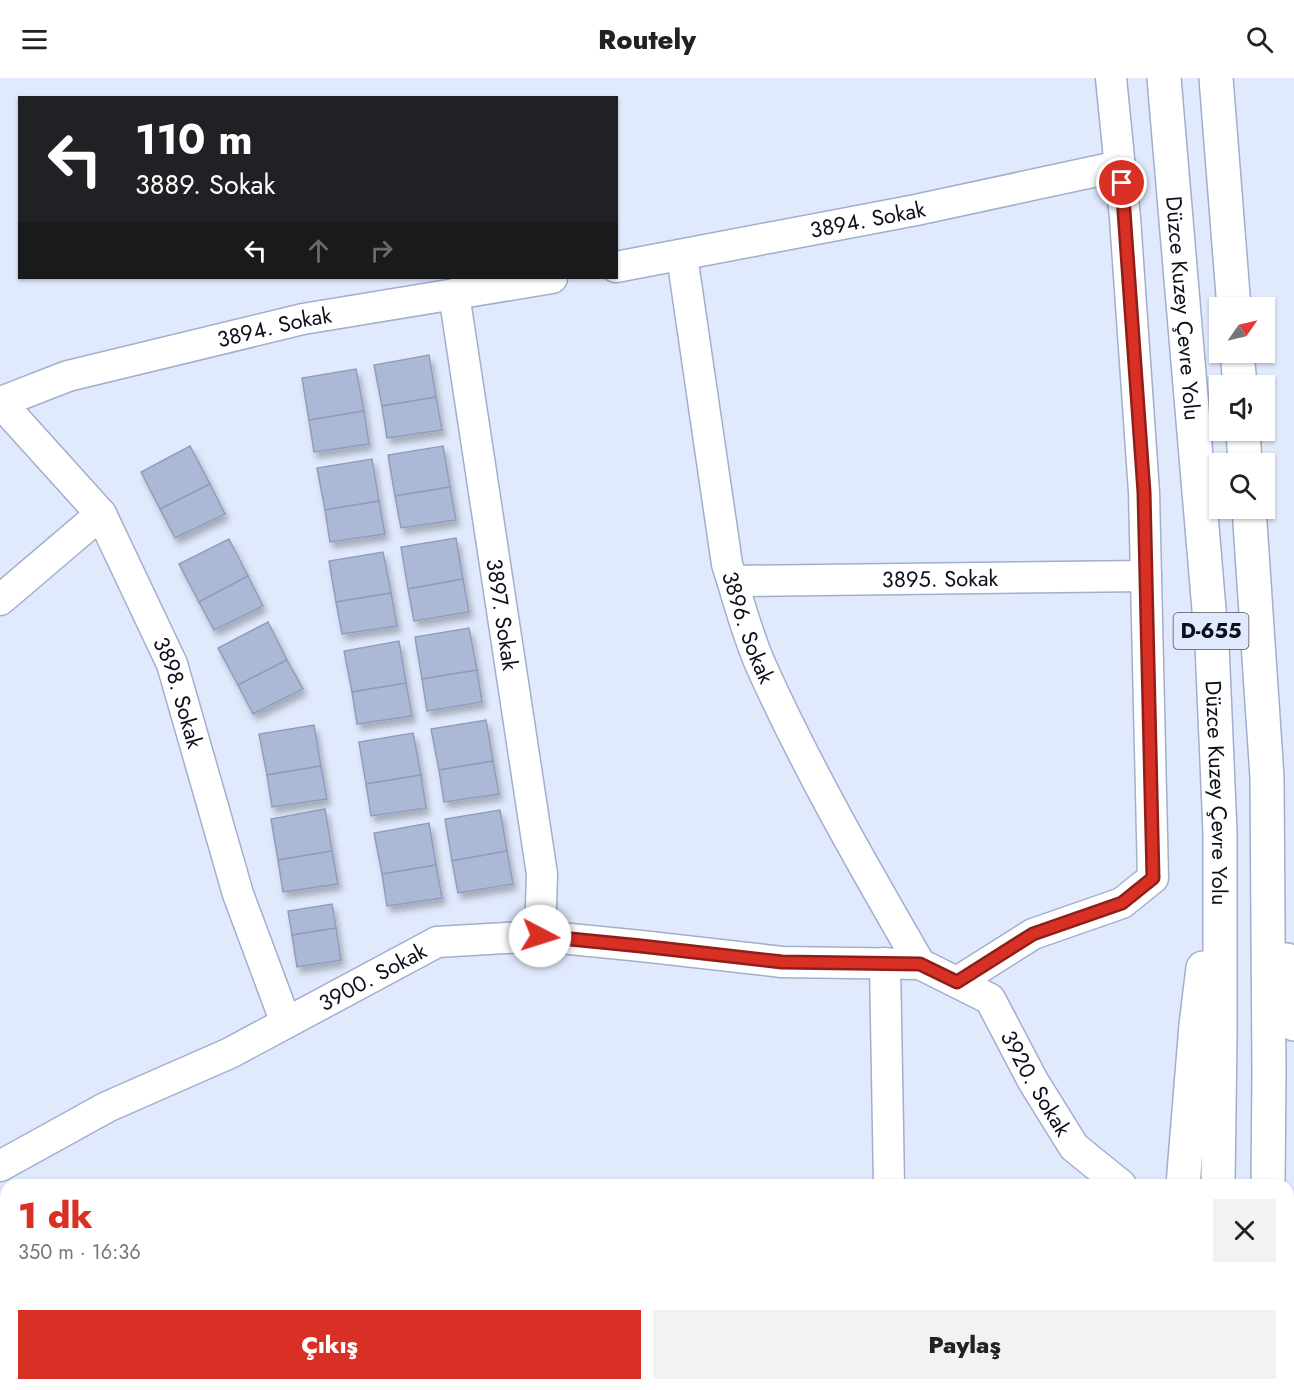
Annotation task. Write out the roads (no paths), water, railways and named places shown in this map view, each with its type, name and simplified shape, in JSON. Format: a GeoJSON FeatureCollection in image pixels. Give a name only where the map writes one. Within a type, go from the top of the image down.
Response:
{"type":"FeatureCollection","features":[{"type":"Feature","properties":{"kind":"highway","name":"Düzce Kuzey Çevre Yolu"},"geometry":{"type":"LineString","coordinates":[[1164,78],[1212,645],[1220,832],[1221,1035],[1218,1179]]}},
{"type":"Feature","properties":{"kind":"highway"},"geometry":{"type":"LineString","coordinates":[[1216,78],[1233,297]]}},
{"type":"Feature","properties":{"kind":"highway","name":"D-655"},"geometry":{"type":"LineString","coordinates":[[1250,519],[1267,777],[1268,1179]]}},
{"type":"Feature","properties":{"kind":"highway"},"geometry":{"type":"LineString","coordinates":[[1267,777],[1294,1024]]}},
{"type":"Feature","properties":{"kind":"highway"},"geometry":{"type":"LineString","coordinates":[[1183,1179],[1196,1025],[1220,832]]}},
{"type":"Feature","properties":{"kind":"street"},"geometry":{"type":"LineString","coordinates":[[957,982],[1033,934],[1122,903],[1153,878],[1143,480],[1120,166],[1111,78]]}},
{"type":"Feature","properties":{"kind":"street","name":"3894. Sokak"},"geometry":{"type":"LineString","coordinates":[[618,267],[916,210],[1120,166]]}},
{"type":"Feature","properties":{"kind":"street","name":"3896. Sokak"},"geometry":{"type":"LineString","coordinates":[[682,256],[727,564],[761,666],[840,826],[920,964]]}},
{"type":"Feature","properties":{"kind":"street","name":"3894. Sokak"},"geometry":{"type":"LineString","coordinates":[[0,402],[68,376],[303,319],[546,279]]}},
{"type":"Feature","properties":{"kind":"street","name":"3897. Sokak"},"geometry":{"type":"LineString","coordinates":[[454,294],[542,874],[540,936]]}},
{"type":"Feature","properties":{"kind":"street","name":"3898. Sokak"},"geometry":{"type":"LineString","coordinates":[[0,402],[101,514],[172,664],[238,894],[286,1023]]}},
{"type":"Feature","properties":{"kind":"street"},"geometry":{"type":"LineString","coordinates":[[0,600],[101,514]]}},
{"type":"Feature","properties":{"kind":"street","name":"3895. Sokak"},"geometry":{"type":"LineString","coordinates":[[733,581],[1146,576]]}},
{"type":"Feature","properties":{"kind":"street","name":"3900. Sokak"},"geometry":{"type":"LineString","coordinates":[[0,1166],[107,1107],[230,1053],[437,942],[540,936],[782,962],[920,964],[957,982]]}},
{"type":"Feature","properties":{"kind":"street"},"geometry":{"type":"LineString","coordinates":[[885,963],[889,1179]]}},
{"type":"Feature","properties":{"kind":"street","name":"3920. Sokak"},"geometry":{"type":"LineString","coordinates":[[957,982],[990,999],[1033,1081],[1074,1147],[1113,1179]]}}]}
